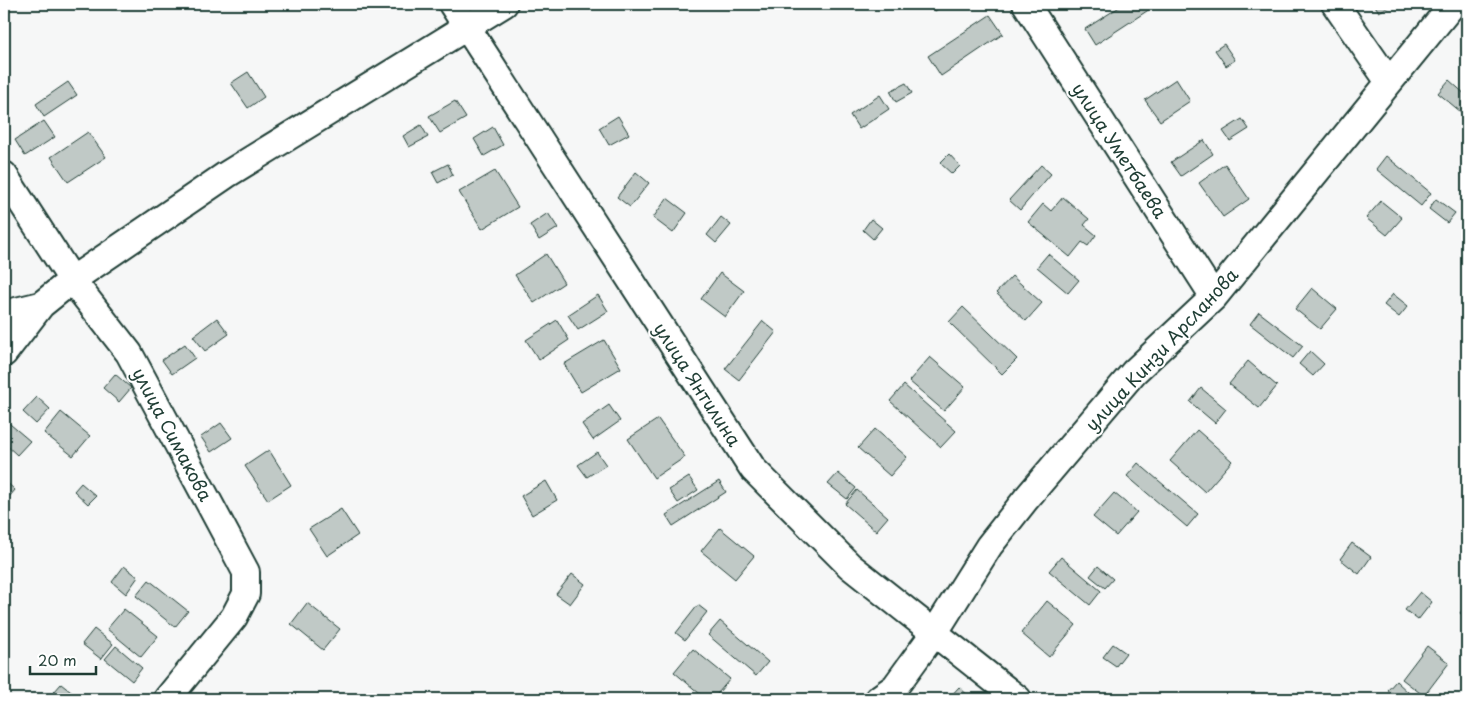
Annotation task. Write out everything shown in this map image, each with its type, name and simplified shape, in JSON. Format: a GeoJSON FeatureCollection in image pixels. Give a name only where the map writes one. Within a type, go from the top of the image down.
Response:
{"type":"FeatureCollection","features":[{"type":"Feature","properties":{"kind":"street","name":"улица Янтилина"},"geometry":{"type":"LineString","coordinates":[[452,4],[753,468],[850,566],[1018,699]]}},
{"type":"Feature","properties":{"kind":"street"},"geometry":{"type":"LineString","coordinates":[[4,353],[41,305],[72,280],[226,175],[504,4]]}},
{"type":"Feature","properties":{"kind":"street","name":"улица Уметбаева"},"geometry":{"type":"LineString","coordinates":[[1026,4],[1214,297]]}},
{"type":"Feature","properties":{"kind":"street"},"geometry":{"type":"LineString","coordinates":[[1335,4],[1389,82]]}},
{"type":"Feature","properties":{"kind":"street","name":"улица Кинзи Арсланова"},"geometry":{"type":"LineString","coordinates":[[878,699],[894,687],[935,632],[989,546],[1026,499],[1134,372],[1214,297],[1454,4]]}},
{"type":"Feature","properties":{"kind":"street","name":"улица Симакова"},"geometry":{"type":"LineString","coordinates":[[4,175],[72,280],[129,353],[246,572],[246,594],[234,618],[167,699]]}},
{"type":"Feature","properties":{"kind":"street"},"geometry":{"type":"LineString","coordinates":[[4,314],[41,305]]}},
{"type":"Feature","properties":{"kind":"building"},"geometry":{"type":"Polygon","coordinates":[[[930,4],[946,4],[935,11],[930,4]]]}},
{"type":"Feature","properties":{"kind":"building"},"geometry":{"type":"Polygon","coordinates":[[[1124,4],[1151,4],[1153,7],[1095,45],[1085,29],[1124,4]]]}},
{"type":"Feature","properties":{"kind":"building"},"geometry":{"type":"Polygon","coordinates":[[[1374,4],[1393,4],[1379,12],[1374,4]]]}},
{"type":"Feature","properties":{"kind":"building"},"geometry":{"type":"Polygon","coordinates":[[[990,15],[1003,34],[941,76],[928,56],[990,15]]]}},
{"type":"Feature","properties":{"kind":"building"},"geometry":{"type":"Polygon","coordinates":[[[1224,44],[1235,60],[1226,66],[1215,50],[1224,44]]]}},
{"type":"Feature","properties":{"kind":"building"},"geometry":{"type":"Polygon","coordinates":[[[248,72],[264,97],[248,108],[231,83],[248,72]]]}},
{"type":"Feature","properties":{"kind":"building"},"geometry":{"type":"Polygon","coordinates":[[[1176,79],[1190,101],[1160,121],[1145,100],[1176,79]]]}},
{"type":"Feature","properties":{"kind":"building"},"geometry":{"type":"Polygon","coordinates":[[[1449,80],[1467,96],[1467,117],[1438,93],[1449,80]]]}},
{"type":"Feature","properties":{"kind":"building"},"geometry":{"type":"Polygon","coordinates":[[[68,82],[77,95],[44,117],[36,104],[68,82]]]}},
{"type":"Feature","properties":{"kind":"building"},"geometry":{"type":"Polygon","coordinates":[[[906,83],[912,93],[896,102],[890,91],[906,83]]]}},
{"type":"Feature","properties":{"kind":"building"},"geometry":{"type":"Polygon","coordinates":[[[880,95],[889,109],[859,129],[850,115],[880,95]]]}},
{"type":"Feature","properties":{"kind":"building"},"geometry":{"type":"Polygon","coordinates":[[[455,101],[466,118],[440,133],[429,116],[455,101]]]}},
{"type":"Feature","properties":{"kind":"building"},"geometry":{"type":"Polygon","coordinates":[[[618,116],[629,134],[609,145],[599,128],[618,116]]]}},
{"type":"Feature","properties":{"kind":"building"},"geometry":{"type":"Polygon","coordinates":[[[1242,119],[1249,129],[1230,141],[1223,131],[1242,119]]]}},
{"type":"Feature","properties":{"kind":"building"},"geometry":{"type":"Polygon","coordinates":[[[44,121],[55,137],[25,156],[15,140],[44,121]]]}},
{"type":"Feature","properties":{"kind":"building"},"geometry":{"type":"Polygon","coordinates":[[[421,125],[428,137],[409,147],[403,136],[421,125]]]}},
{"type":"Feature","properties":{"kind":"building"},"geometry":{"type":"Polygon","coordinates":[[[493,127],[503,145],[484,156],[474,139],[493,127]]]}},
{"type":"Feature","properties":{"kind":"building"},"geometry":{"type":"Polygon","coordinates":[[[88,132],[106,157],[68,182],[51,157],[88,132]]]}},
{"type":"Feature","properties":{"kind":"building"},"geometry":{"type":"Polygon","coordinates":[[[1204,140],[1213,154],[1181,176],[1171,162],[1204,140]]]}},
{"type":"Feature","properties":{"kind":"building"},"geometry":{"type":"Polygon","coordinates":[[[949,154],[960,166],[952,174],[940,163],[949,154]]]}},
{"type":"Feature","properties":{"kind":"building"},"geometry":{"type":"Polygon","coordinates":[[[1386,156],[1431,193],[1421,206],[1376,169],[1386,156]]]}},
{"type":"Feature","properties":{"kind":"building"},"geometry":{"type":"Polygon","coordinates":[[[448,164],[453,175],[438,183],[432,172],[448,164]]]}},
{"type":"Feature","properties":{"kind":"building"},"geometry":{"type":"Polygon","coordinates":[[[1225,164],[1249,199],[1223,217],[1199,183],[1225,164]]]}},
{"type":"Feature","properties":{"kind":"building"},"geometry":{"type":"Polygon","coordinates":[[[1041,165],[1051,174],[1020,210],[1009,200],[1041,165]]]}},
{"type":"Feature","properties":{"kind":"building"},"geometry":{"type":"Polygon","coordinates":[[[495,171],[518,207],[482,229],[459,192],[495,171]]]}},
{"type":"Feature","properties":{"kind":"building"},"geometry":{"type":"Polygon","coordinates":[[[636,172],[649,183],[630,207],[617,197],[636,172]]]}},
{"type":"Feature","properties":{"kind":"building"},"geometry":{"type":"Polygon","coordinates":[[[1063,197],[1089,219],[1084,225],[1096,235],[1088,246],[1082,242],[1070,257],[1028,222],[1043,204],[1051,211],[1063,197]]]}},
{"type":"Feature","properties":{"kind":"building"},"geometry":{"type":"Polygon","coordinates":[[[667,198],[687,213],[673,233],[653,218],[667,198]]]}},
{"type":"Feature","properties":{"kind":"building"},"geometry":{"type":"Polygon","coordinates":[[[1436,199],[1455,213],[1447,223],[1429,209],[1436,199]]]}},
{"type":"Feature","properties":{"kind":"building"},"geometry":{"type":"Polygon","coordinates":[[[1381,201],[1402,218],[1387,235],[1366,218],[1381,201]]]}},
{"type":"Feature","properties":{"kind":"building"},"geometry":{"type":"Polygon","coordinates":[[[548,213],[558,228],[539,240],[530,225],[548,213]]]}},
{"type":"Feature","properties":{"kind":"building"},"geometry":{"type":"Polygon","coordinates":[[[721,217],[731,225],[716,243],[707,235],[721,217]]]}},
{"type":"Feature","properties":{"kind":"building"},"geometry":{"type":"Polygon","coordinates":[[[871,219],[882,228],[873,239],[863,230],[871,219]]]}},
{"type":"Feature","properties":{"kind":"building"},"geometry":{"type":"Polygon","coordinates":[[[546,254],[564,283],[534,303],[515,275],[546,254]]]}},
{"type":"Feature","properties":{"kind":"building"},"geometry":{"type":"Polygon","coordinates":[[[1048,254],[1079,280],[1068,293],[1037,267],[1048,254]]]}},
{"type":"Feature","properties":{"kind":"building"},"geometry":{"type":"Polygon","coordinates":[[[720,273],[744,291],[725,317],[701,299],[720,273]]]}},
{"type":"Feature","properties":{"kind":"building"},"geometry":{"type":"Polygon","coordinates":[[[1012,276],[1042,303],[1026,321],[996,293],[1012,276]]]}},
{"type":"Feature","properties":{"kind":"building"},"geometry":{"type":"Polygon","coordinates":[[[1312,288],[1337,309],[1320,329],[1295,309],[1312,288]]]}},
{"type":"Feature","properties":{"kind":"building"},"geometry":{"type":"Polygon","coordinates":[[[1393,294],[1408,306],[1399,317],[1384,305],[1393,294]]]}},
{"type":"Feature","properties":{"kind":"building"},"geometry":{"type":"Polygon","coordinates":[[[598,295],[608,311],[578,330],[568,315],[598,295]]]}},
{"type":"Feature","properties":{"kind":"building"},"geometry":{"type":"Polygon","coordinates":[[[963,307],[1017,359],[1002,374],[949,322],[963,307]]]}},
{"type":"Feature","properties":{"kind":"building"},"geometry":{"type":"Polygon","coordinates":[[[1259,312],[1303,346],[1293,358],[1250,324],[1259,312]]]}},
{"type":"Feature","properties":{"kind":"building"},"geometry":{"type":"Polygon","coordinates":[[[217,318],[229,334],[205,351],[193,336],[217,318]]]}},
{"type":"Feature","properties":{"kind":"building"},"geometry":{"type":"Polygon","coordinates":[[[557,320],[569,340],[539,360],[526,340],[557,320]]]}},
{"type":"Feature","properties":{"kind":"building"},"geometry":{"type":"Polygon","coordinates":[[[763,321],[776,332],[739,380],[725,369],[763,321]]]}},
{"type":"Feature","properties":{"kind":"building"},"geometry":{"type":"Polygon","coordinates":[[[604,340],[621,368],[581,392],[564,364],[604,340]]]}},
{"type":"Feature","properties":{"kind":"building"},"geometry":{"type":"Polygon","coordinates":[[[185,344],[195,358],[172,374],[162,360],[185,344]]]}},
{"type":"Feature","properties":{"kind":"building"},"geometry":{"type":"Polygon","coordinates":[[[1310,351],[1324,364],[1313,376],[1299,364],[1310,351]]]}},
{"type":"Feature","properties":{"kind":"building"},"geometry":{"type":"Polygon","coordinates":[[[930,357],[965,387],[944,411],[909,381],[930,357]]]}},
{"type":"Feature","properties":{"kind":"building"},"geometry":{"type":"Polygon","coordinates":[[[1248,361],[1277,386],[1259,408],[1229,384],[1248,361]]]}},
{"type":"Feature","properties":{"kind":"building"},"geometry":{"type":"Polygon","coordinates":[[[115,374],[131,388],[119,402],[103,388],[115,374]]]}},
{"type":"Feature","properties":{"kind":"building"},"geometry":{"type":"Polygon","coordinates":[[[904,385],[956,431],[941,447],[890,401],[904,385]]]}},
{"type":"Feature","properties":{"kind":"building"},"geometry":{"type":"Polygon","coordinates":[[[1201,388],[1226,409],[1215,423],[1190,402],[1201,388]]]}},
{"type":"Feature","properties":{"kind":"building"},"geometry":{"type":"Polygon","coordinates":[[[37,397],[50,409],[36,424],[23,412],[37,397]]]}},
{"type":"Feature","properties":{"kind":"building"},"geometry":{"type":"Polygon","coordinates":[[[609,405],[620,421],[593,440],[582,424],[609,405]]]}},
{"type":"Feature","properties":{"kind":"building"},"geometry":{"type":"Polygon","coordinates":[[[61,412],[90,436],[73,456],[44,433],[61,412]]]}},
{"type":"Feature","properties":{"kind":"building"},"geometry":{"type":"Polygon","coordinates":[[[4,419],[30,441],[17,455],[4,443],[4,419]]]}},
{"type":"Feature","properties":{"kind":"building"},"geometry":{"type":"Polygon","coordinates":[[[658,419],[685,457],[654,478],[628,439],[658,419]]]}},
{"type":"Feature","properties":{"kind":"building"},"geometry":{"type":"Polygon","coordinates":[[[221,423],[232,438],[211,452],[201,437],[221,423]]]}},
{"type":"Feature","properties":{"kind":"building"},"geometry":{"type":"Polygon","coordinates":[[[875,429],[907,457],[890,476],[858,448],[875,429]]]}},
{"type":"Feature","properties":{"kind":"building"},"geometry":{"type":"Polygon","coordinates":[[[1197,430],[1232,461],[1205,492],[1170,461],[1197,430]]]}},
{"type":"Feature","properties":{"kind":"building"},"geometry":{"type":"Polygon","coordinates":[[[269,450],[291,485],[268,500],[245,466],[269,450]]]}},
{"type":"Feature","properties":{"kind":"building"},"geometry":{"type":"Polygon","coordinates":[[[597,452],[606,465],[587,477],[578,465],[597,452]]]}},
{"type":"Feature","properties":{"kind":"building"},"geometry":{"type":"Polygon","coordinates":[[[1138,463],[1198,514],[1187,527],[1127,476],[1138,463]]]}},
{"type":"Feature","properties":{"kind":"building"},"geometry":{"type":"Polygon","coordinates":[[[838,473],[856,488],[847,499],[828,484],[838,473]]]}},
{"type":"Feature","properties":{"kind":"building"},"geometry":{"type":"Polygon","coordinates":[[[689,477],[698,490],[678,503],[669,490],[689,477]]]}},
{"type":"Feature","properties":{"kind":"building"},"geometry":{"type":"Polygon","coordinates":[[[4,480],[15,490],[4,503],[4,480]]]}},
{"type":"Feature","properties":{"kind":"building"},"geometry":{"type":"Polygon","coordinates":[[[546,481],[557,500],[532,515],[521,496],[546,481]]]}},
{"type":"Feature","properties":{"kind":"building"},"geometry":{"type":"Polygon","coordinates":[[[719,481],[726,492],[673,526],[666,515],[719,481]]]}},
{"type":"Feature","properties":{"kind":"building"},"geometry":{"type":"Polygon","coordinates":[[[81,483],[96,496],[88,504],[74,491],[81,483]]]}},
{"type":"Feature","properties":{"kind":"building"},"geometry":{"type":"Polygon","coordinates":[[[857,490],[888,517],[876,531],[845,504],[857,490]]]}},
{"type":"Feature","properties":{"kind":"building"},"geometry":{"type":"Polygon","coordinates":[[[1114,493],[1137,512],[1116,536],[1093,517],[1114,493]]]}},
{"type":"Feature","properties":{"kind":"building"},"geometry":{"type":"Polygon","coordinates":[[[341,509],[358,535],[327,556],[309,529],[341,509]]]}},
{"type":"Feature","properties":{"kind":"building"},"geometry":{"type":"Polygon","coordinates":[[[720,528],[754,556],[735,579],[701,551],[720,528]]]}},
{"type":"Feature","properties":{"kind":"building"},"geometry":{"type":"Polygon","coordinates":[[[1352,543],[1371,557],[1359,574],[1340,559],[1352,543]]]}},
{"type":"Feature","properties":{"kind":"building"},"geometry":{"type":"Polygon","coordinates":[[[1061,557],[1101,591],[1090,605],[1049,571],[1061,557]]]}},
{"type":"Feature","properties":{"kind":"building"},"geometry":{"type":"Polygon","coordinates":[[[124,566],[138,577],[126,594],[112,582],[124,566]]]}},
{"type":"Feature","properties":{"kind":"building"},"geometry":{"type":"Polygon","coordinates":[[[1098,566],[1113,579],[1105,588],[1090,576],[1098,566]]]}},
{"type":"Feature","properties":{"kind":"building"},"geometry":{"type":"Polygon","coordinates":[[[572,574],[585,584],[570,604],[556,594],[572,574]]]}},
{"type":"Feature","properties":{"kind":"building"},"geometry":{"type":"Polygon","coordinates":[[[149,580],[188,611],[175,627],[136,596],[149,580]]]}},
{"type":"Feature","properties":{"kind":"building"},"geometry":{"type":"Polygon","coordinates":[[[1420,592],[1432,602],[1418,620],[1405,610],[1420,592]]]}},
{"type":"Feature","properties":{"kind":"building"},"geometry":{"type":"Polygon","coordinates":[[[1047,601],[1076,625],[1049,657],[1021,633],[1047,601]]]}},
{"type":"Feature","properties":{"kind":"building"},"geometry":{"type":"Polygon","coordinates":[[[307,603],[340,629],[323,650],[291,624],[307,603]]]}},
{"type":"Feature","properties":{"kind":"building"},"geometry":{"type":"Polygon","coordinates":[[[1467,604],[1467,619],[1460,613],[1467,604]]]}},
{"type":"Feature","properties":{"kind":"building"},"geometry":{"type":"Polygon","coordinates":[[[698,605],[707,612],[685,640],[676,633],[698,605]]]}},
{"type":"Feature","properties":{"kind":"building"},"geometry":{"type":"Polygon","coordinates":[[[124,609],[158,636],[141,657],[107,629],[124,609]]]}},
{"type":"Feature","properties":{"kind":"building"},"geometry":{"type":"Polygon","coordinates":[[[720,621],[768,662],[756,676],[708,635],[720,621]]]}},
{"type":"Feature","properties":{"kind":"building"},"geometry":{"type":"Polygon","coordinates":[[[94,629],[113,644],[101,659],[82,644],[94,629]]]}},
{"type":"Feature","properties":{"kind":"building"},"geometry":{"type":"Polygon","coordinates":[[[1113,644],[1126,653],[1116,666],[1103,657],[1113,644]]]}},
{"type":"Feature","properties":{"kind":"building"},"geometry":{"type":"Polygon","coordinates":[[[116,646],[142,668],[132,681],[105,659],[116,646]]]}},
{"type":"Feature","properties":{"kind":"building"},"geometry":{"type":"Polygon","coordinates":[[[1427,646],[1449,663],[1424,696],[1402,679],[1427,646]]]}},
{"type":"Feature","properties":{"kind":"building"},"geometry":{"type":"Polygon","coordinates":[[[693,649],[730,679],[713,699],[706,699],[674,672],[693,649]]]}},
{"type":"Feature","properties":{"kind":"building"},"geometry":{"type":"Polygon","coordinates":[[[1396,681],[1409,693],[1403,699],[1399,699],[1388,690],[1396,681]]]}},
{"type":"Feature","properties":{"kind":"building"},"geometry":{"type":"Polygon","coordinates":[[[61,684],[80,699],[48,699],[61,684]]]}},
{"type":"Feature","properties":{"kind":"building"},"geometry":{"type":"Polygon","coordinates":[[[959,687],[972,699],[948,699],[959,687]]]}}]}
